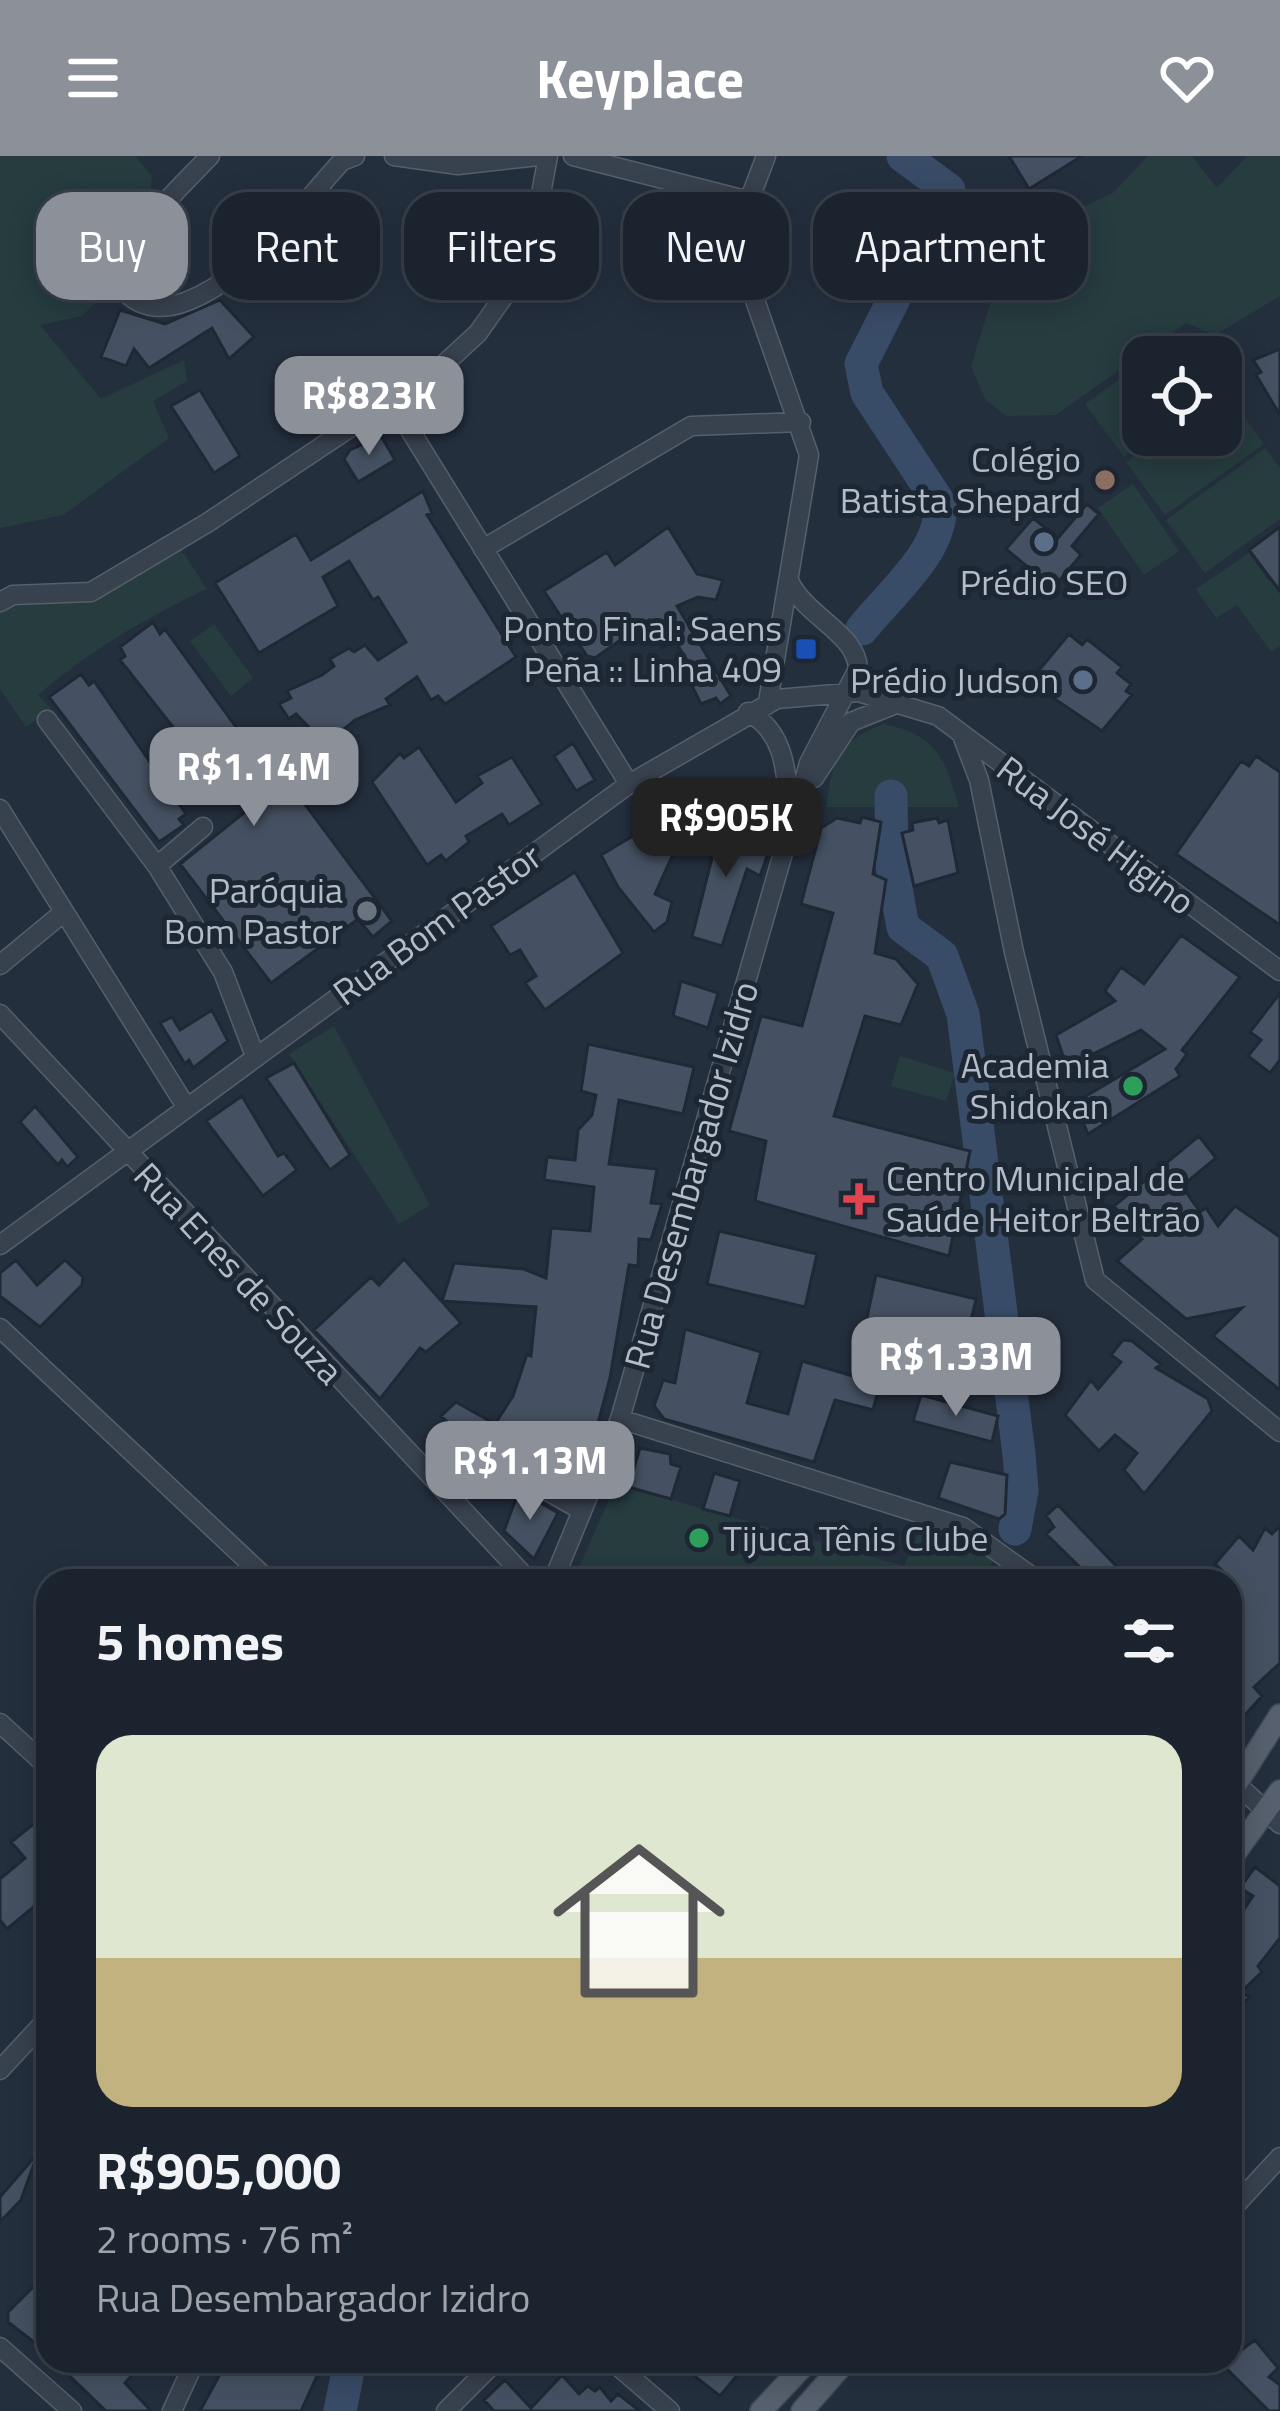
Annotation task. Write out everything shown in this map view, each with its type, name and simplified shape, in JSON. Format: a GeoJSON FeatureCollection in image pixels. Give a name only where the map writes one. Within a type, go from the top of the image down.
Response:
{"type":"FeatureCollection","features":[{"type":"Feature","properties":{"kind":"main road"},"geometry":{"type":"LineString","coordinates":[[1242,1771],[1280,1715]]}},
{"type":"Feature","properties":{"kind":"main road"},"geometry":{"type":"LineString","coordinates":[[1242,1849],[1274,1818],[1280,1791]]}},
{"type":"Feature","properties":{"kind":"main road"},"geometry":{"type":"LineString","coordinates":[[761,2411],[797,2373]]}},
{"type":"Feature","properties":{"kind":"main road"},"geometry":{"type":"LineString","coordinates":[[802,2411],[835,2373]]}},
{"type":"Feature","properties":{"kind":"street"},"geometry":{"type":"LineString","coordinates":[[210,156],[128,253],[121,284],[127,296],[148,306],[176,306],[240,271],[342,161],[356,156]]}},
{"type":"Feature","properties":{"kind":"street"},"geometry":{"type":"LineString","coordinates":[[394,156],[458,165],[538,156]]}},
{"type":"Feature","properties":{"kind":"street"},"geometry":{"type":"LineString","coordinates":[[0,602],[14,595],[91,592],[207,523],[392,400],[478,333],[509,289],[532,242],[548,156]]}},
{"type":"Feature","properties":{"kind":"street"},"geometry":{"type":"LineString","coordinates":[[574,156],[714,192]]}},
{"type":"Feature","properties":{"kind":"street"},"geometry":{"type":"LineString","coordinates":[[752,192],[766,156]]}},
{"type":"Feature","properties":{"kind":"street"},"geometry":{"type":"LineString","coordinates":[[756,300],[809,455],[768,702]]}},
{"type":"Feature","properties":{"kind":"street"},"geometry":{"type":"LineString","coordinates":[[392,400],[629,784]]}},
{"type":"Feature","properties":{"kind":"street"},"geometry":{"type":"LineString","coordinates":[[483,549],[691,425],[801,422]]}},
{"type":"Feature","properties":{"kind":"street"},"geometry":{"type":"LineString","coordinates":[[790,583],[806,610],[844,638],[857,655],[858,669],[845,691]]}},
{"type":"Feature","properties":{"kind":"street","name":"Rua Bom Pastor"},"geometry":{"type":"LineString","coordinates":[[0,1245],[629,784],[748,712],[768,702],[845,691],[909,704]]}},
{"type":"Feature","properties":{"kind":"street","name":"Rua Desembargador Izidro"},"geometry":{"type":"LineString","coordinates":[[558,1569],[620,1420],[809,763],[845,691]]}},
{"type":"Feature","properties":{"kind":"street","name":"Rua Desembargador Izidro"},"geometry":{"type":"LineString","coordinates":[[792,832],[816,774],[851,722],[882,706],[909,704]]}},
{"type":"Feature","properties":{"kind":"street","name":"Rua José Higino"},"geometry":{"type":"LineString","coordinates":[[909,704],[962,734],[1280,971]]}},
{"type":"Feature","properties":{"kind":"street"},"geometry":{"type":"LineString","coordinates":[[748,712],[766,722],[780,746],[792,832]]}},
{"type":"Feature","properties":{"kind":"street"},"geometry":{"type":"LineString","coordinates":[[47,720],[157,866],[223,972],[255,1056]]}},
{"type":"Feature","properties":{"kind":"street"},"geometry":{"type":"LineString","coordinates":[[962,734],[980,780],[1014,952],[1095,1280],[1280,1432]]}},
{"type":"Feature","properties":{"kind":"street"},"geometry":{"type":"LineString","coordinates":[[0,809],[185,1105]]}},
{"type":"Feature","properties":{"kind":"street"},"geometry":{"type":"LineString","coordinates":[[157,866],[203,827]]}},
{"type":"Feature","properties":{"kind":"street"},"geometry":{"type":"LineString","coordinates":[[0,965],[64,912]]}},
{"type":"Feature","properties":{"kind":"street","name":"Rua Enes de Souza"},"geometry":{"type":"LineString","coordinates":[[0,1015],[518,1569]]}},
{"type":"Feature","properties":{"kind":"street"},"geometry":{"type":"LineString","coordinates":[[0,1328],[256,1569]]}},
{"type":"Feature","properties":{"kind":"street"},"geometry":{"type":"LineString","coordinates":[[620,1420],[963,1527],[1021,1569]]}},
{"type":"Feature","properties":{"kind":"street"},"geometry":{"type":"LineString","coordinates":[[472,1448],[581,1510]]}},
{"type":"Feature","properties":{"kind":"street"},"geometry":{"type":"LineString","coordinates":[[0,1723],[36,1756]]}},
{"type":"Feature","properties":{"kind":"street"},"geometry":{"type":"LineString","coordinates":[[1242,1794],[1274,1818]]}},
{"type":"Feature","properties":{"kind":"street"},"geometry":{"type":"LineString","coordinates":[[0,2070],[36,2031]]}},
{"type":"Feature","properties":{"kind":"street"},"geometry":{"type":"LineString","coordinates":[[1242,2198],[1280,2157]]}},
{"type":"Feature","properties":{"kind":"street"},"geometry":{"type":"LineString","coordinates":[[0,2347],[72,2411]]}},
{"type":"Feature","properties":{"kind":"street"},"geometry":{"type":"LineString","coordinates":[[172,2411],[189,2373]]}},
{"type":"Feature","properties":{"kind":"street"},"geometry":{"type":"LineString","coordinates":[[446,2411],[484,2373]]}},
{"type":"Feature","properties":{"kind":"street"},"geometry":{"type":"LineString","coordinates":[[626,2373],[670,2411]]}},
{"type":"Feature","properties":{"kind":"green space"},"geometry":{"type":"Polygon","coordinates":[[[0,156],[135,156],[152,176],[151,192],[36,192],[36,300],[99,300],[82,316],[40,325],[101,399],[184,360],[187,381],[153,401],[169,438],[63,515],[0,528],[0,156]]]}},
{"type":"Feature","properties":{"kind":"green space"},"geometry":{"type":"Polygon","coordinates":[[[1148,156],[1192,156],[1217,188],[1247,156],[1280,156],[1280,296],[1215,335],[1186,323],[1168,336],[1122,336],[1122,368],[1056,415],[1006,416],[985,399],[971,366],[991,300],[1088,300],[1088,204],[1113,193],[1148,156]]]}},
{"type":"Feature","properties":{"kind":"green space"},"geometry":{"type":"Polygon","coordinates":[[[1122,377],[1122,454],[1085,404],[1122,377]]]}},
{"type":"Feature","properties":{"kind":"green space"},"geometry":{"type":"Polygon","coordinates":[[[1242,414],[1264,444],[1165,515],[1126,462],[1134,456],[1242,456],[1242,414]]]}},
{"type":"Feature","properties":{"kind":"green space"},"geometry":{"type":"Polygon","coordinates":[[[1265,448],[1280,468],[1280,519],[1205,573],[1166,520],[1265,448]]]}},
{"type":"Feature","properties":{"kind":"green space"},"geometry":{"type":"Polygon","coordinates":[[[1133,484],[1179,551],[1144,575],[1098,508],[1133,484]]]}},
{"type":"Feature","properties":{"kind":"green space"},"geometry":{"type":"Polygon","coordinates":[[[179,546],[207,589],[119,636],[58,679],[38,695],[52,710],[26,727],[0,689],[0,604],[80,600],[179,546]]]}},
{"type":"Feature","properties":{"kind":"green space"},"geometry":{"type":"Polygon","coordinates":[[[1249,553],[1269,581],[1280,574],[1280,646],[1271,652],[1237,605],[1216,618],[1196,589],[1249,553]]]}},
{"type":"Feature","properties":{"kind":"green space"},"geometry":{"type":"Polygon","coordinates":[[[214,624],[253,678],[231,696],[190,641],[214,624]]]}},
{"type":"Feature","properties":{"kind":"green space"},"geometry":{"type":"Polygon","coordinates":[[[884,724],[916,735],[936,751],[959,807],[826,807],[840,754],[856,738],[884,724]]]}},
{"type":"Feature","properties":{"kind":"green space"},"geometry":{"type":"Polygon","coordinates":[[[334,1026],[430,1205],[399,1224],[289,1054],[334,1026]]]}},
{"type":"Feature","properties":{"kind":"green space"},"geometry":{"type":"Polygon","coordinates":[[[900,1056],[955,1073],[946,1101],[891,1086],[900,1056]]]}},
{"type":"Feature","properties":{"kind":"green space","name":"Tijuca Tênis Clube"},"geometry":{"type":"Polygon","coordinates":[[[616,1484],[904,1566],[923,1523],[995,1552],[990,1569],[578,1569],[616,1484]]]}},
{"type":"Feature","properties":{"kind":"building"},"geometry":{"type":"Polygon","coordinates":[[[1009,156],[1082,156],[1029,189],[1009,156]]]}},
{"type":"Feature","properties":{"kind":"building"},"geometry":{"type":"Polygon","coordinates":[[[220,300],[254,337],[229,359],[212,328],[149,368],[134,349],[126,366],[101,357],[120,310],[165,324],[220,300]]]}},
{"type":"Feature","properties":{"kind":"building"},"geometry":{"type":"Polygon","coordinates":[[[1280,349],[1280,415],[1256,375],[1261,372],[1253,360],[1280,349]]]}},
{"type":"Feature","properties":{"kind":"building"},"geometry":{"type":"Polygon","coordinates":[[[200,390],[240,456],[214,473],[171,406],[200,390]]]}},
{"type":"Feature","properties":{"kind":"building"},"geometry":{"type":"Polygon","coordinates":[[[381,436],[395,460],[358,482],[344,459],[350,450],[381,436]]]}},
{"type":"Feature","properties":{"kind":"building"},"geometry":{"type":"Polygon","coordinates":[[[423,491],[432,513],[427,515],[516,657],[445,704],[438,696],[431,700],[417,677],[386,699],[390,705],[355,720],[343,730],[346,736],[328,747],[296,714],[289,719],[279,704],[291,698],[287,691],[322,675],[334,666],[330,659],[349,648],[354,652],[365,645],[378,660],[406,642],[378,597],[373,600],[349,561],[323,577],[338,606],[259,653],[215,583],[296,534],[311,560],[423,491]]]}},
{"type":"Feature","properties":{"kind":"building","name":"Prédio SEO"},"geometry":{"type":"Polygon","coordinates":[[[1087,504],[1099,514],[1072,546],[1081,555],[1053,588],[1006,549],[1033,518],[1058,538],[1087,504]]]}},
{"type":"Feature","properties":{"kind":"building"},"geometry":{"type":"Polygon","coordinates":[[[668,527],[697,574],[723,580],[716,600],[698,597],[677,606],[731,696],[720,704],[716,698],[701,704],[691,684],[699,680],[675,641],[662,648],[649,620],[595,658],[587,656],[544,591],[607,552],[615,565],[668,527]]]}},
{"type":"Feature","properties":{"kind":"building"},"geometry":{"type":"Polygon","coordinates":[[[1280,527],[1280,591],[1249,550],[1280,527]]]}},
{"type":"Feature","properties":{"kind":"building"},"geometry":{"type":"Polygon","coordinates":[[[153,622],[160,634],[165,629],[260,760],[252,763],[271,792],[287,780],[392,921],[373,937],[358,919],[271,983],[180,864],[255,804],[242,786],[233,792],[228,784],[222,789],[120,660],[125,656],[120,647],[153,622]]]}},
{"type":"Feature","properties":{"kind":"building","name":"Prédio Judson"},"geometry":{"type":"Polygon","coordinates":[[[1069,634],[1082,645],[1087,639],[1122,667],[1117,673],[1131,684],[1126,691],[1132,695],[1102,731],[1046,693],[1051,688],[1035,675],[1069,634]]]}},
{"type":"Feature","properties":{"kind":"building"},"geometry":{"type":"Polygon","coordinates":[[[81,674],[89,685],[94,681],[186,814],[179,819],[184,825],[159,842],[49,697],[81,674]]]}},
{"type":"Feature","properties":{"kind":"building"},"geometry":{"type":"Polygon","coordinates":[[[573,743],[595,780],[576,791],[554,756],[573,743]]]}},
{"type":"Feature","properties":{"kind":"building"},"geometry":{"type":"Polygon","coordinates":[[[419,747],[456,802],[482,783],[477,776],[512,757],[542,804],[509,825],[502,814],[466,836],[469,842],[446,861],[441,855],[427,865],[372,782],[400,753],[404,758],[419,747]]]}},
{"type":"Feature","properties":{"kind":"building"},"geometry":{"type":"Polygon","coordinates":[[[1256,756],[1280,772],[1280,925],[1176,854],[1241,761],[1249,766],[1256,756]]]}},
{"type":"Feature","properties":{"kind":"building"},"geometry":{"type":"Polygon","coordinates":[[[659,797],[692,812],[655,894],[672,902],[667,922],[654,932],[618,887],[601,855],[643,830],[659,797]]]}},
{"type":"Feature","properties":{"kind":"building"},"geometry":{"type":"Polygon","coordinates":[[[862,817],[881,822],[873,874],[886,880],[875,953],[896,959],[918,984],[901,1025],[865,1016],[834,1116],[970,1151],[949,1256],[755,1201],[766,1141],[729,1131],[761,1016],[802,1026],[833,913],[801,904],[821,828],[837,818],[860,823],[862,817]]]}},
{"type":"Feature","properties":{"kind":"building"},"geometry":{"type":"Polygon","coordinates":[[[937,818],[939,823],[948,820],[958,873],[914,886],[902,833],[913,830],[912,823],[937,818]]]}},
{"type":"Feature","properties":{"kind":"building"},"geometry":{"type":"Polygon","coordinates":[[[718,821],[770,848],[760,876],[747,869],[722,946],[692,937],[714,850],[706,846],[718,821]]]}},
{"type":"Feature","properties":{"kind":"building"},"geometry":{"type":"Polygon","coordinates":[[[575,872],[623,953],[545,1010],[525,983],[536,976],[520,950],[510,955],[491,926],[575,872]]]}},
{"type":"Feature","properties":{"kind":"building"},"geometry":{"type":"Polygon","coordinates":[[[1181,935],[1240,977],[1182,1050],[1187,1054],[1176,1069],[1180,1076],[1088,1134],[1077,1108],[1089,1101],[1086,1096],[1165,1049],[1141,1030],[1071,1065],[1065,1062],[1056,1035],[1115,1001],[1105,991],[1121,967],[1144,984],[1181,935]]]}},
{"type":"Feature","properties":{"kind":"building"},"geometry":{"type":"Polygon","coordinates":[[[681,981],[718,993],[708,1028],[673,1016],[681,981]]]}},
{"type":"Feature","properties":{"kind":"building"},"geometry":{"type":"Polygon","coordinates":[[[1280,993],[1280,1060],[1270,1073],[1248,1056],[1261,1040],[1250,1032],[1280,993]]]}},
{"type":"Feature","properties":{"kind":"building"},"geometry":{"type":"Polygon","coordinates":[[[212,1010],[228,1041],[193,1068],[189,1060],[185,1064],[160,1023],[172,1017],[180,1030],[212,1010]]]}},
{"type":"Feature","properties":{"kind":"building"},"geometry":{"type":"Polygon","coordinates":[[[588,1044],[694,1067],[683,1114],[619,1100],[609,1164],[657,1169],[651,1203],[662,1204],[651,1240],[639,1239],[638,1266],[629,1265],[595,1435],[570,1488],[478,1436],[466,1436],[459,1444],[461,1435],[441,1416],[456,1402],[495,1424],[513,1396],[527,1354],[531,1356],[536,1307],[442,1301],[454,1263],[524,1269],[546,1278],[551,1228],[590,1231],[594,1187],[544,1180],[547,1157],[575,1160],[578,1130],[592,1115],[596,1095],[581,1091],[588,1044]]]}},
{"type":"Feature","properties":{"kind":"building"},"geometry":{"type":"Polygon","coordinates":[[[294,1063],[350,1155],[330,1170],[266,1078],[294,1063]]]}},
{"type":"Feature","properties":{"kind":"building"},"geometry":{"type":"Polygon","coordinates":[[[242,1096],[278,1156],[284,1153],[297,1170],[263,1196],[206,1121],[242,1096]]]}},
{"type":"Feature","properties":{"kind":"building"},"geometry":{"type":"Polygon","coordinates":[[[35,1106],[78,1157],[67,1167],[62,1160],[58,1165],[20,1122],[35,1106]]]}},
{"type":"Feature","properties":{"kind":"building"},"geometry":{"type":"Polygon","coordinates":[[[1199,1136],[1216,1158],[1182,1186],[1200,1212],[1206,1208],[1218,1226],[1235,1206],[1280,1237],[1280,1390],[1213,1336],[1242,1308],[1186,1319],[1117,1261],[1142,1239],[1114,1206],[1199,1136]]]}},
{"type":"Feature","properties":{"kind":"building"},"geometry":{"type":"Polygon","coordinates":[[[719,1231],[817,1254],[805,1307],[707,1284],[719,1231]]]}},
{"type":"Feature","properties":{"kind":"building"},"geometry":{"type":"Polygon","coordinates":[[[404,1259],[461,1323],[426,1352],[420,1348],[380,1399],[314,1330],[371,1277],[379,1285],[404,1259]]]}},
{"type":"Feature","properties":{"kind":"building"},"geometry":{"type":"Polygon","coordinates":[[[16,1260],[37,1285],[65,1260],[83,1277],[82,1285],[40,1327],[0,1296],[0,1273],[16,1260]]]}},
{"type":"Feature","properties":{"kind":"building"},"geometry":{"type":"Polygon","coordinates":[[[876,1275],[976,1299],[964,1351],[865,1327],[876,1275]]]}},
{"type":"Feature","properties":{"kind":"building"},"geometry":{"type":"Polygon","coordinates":[[[685,1329],[761,1352],[747,1403],[788,1414],[802,1361],[880,1384],[873,1410],[835,1400],[814,1462],[664,1419],[654,1406],[663,1380],[675,1383],[685,1329]]]}},
{"type":"Feature","properties":{"kind":"building"},"geometry":{"type":"Polygon","coordinates":[[[1123,1340],[1132,1341],[1161,1364],[1156,1368],[1208,1399],[1212,1411],[1144,1494],[1124,1470],[1137,1453],[1115,1435],[1099,1451],[1065,1415],[1091,1380],[1098,1389],[1121,1362],[1111,1355],[1123,1340]]]}},
{"type":"Feature","properties":{"kind":"building"},"geometry":{"type":"Polygon","coordinates":[[[921,1395],[998,1416],[992,1442],[913,1421],[921,1395]]]}},
{"type":"Feature","properties":{"kind":"building"},"geometry":{"type":"Polygon","coordinates":[[[640,1448],[670,1454],[671,1464],[681,1467],[671,1499],[628,1487],[640,1448]]]}},
{"type":"Feature","properties":{"kind":"building"},"geometry":{"type":"Polygon","coordinates":[[[950,1462],[1007,1475],[1005,1514],[999,1519],[938,1498],[950,1462]]]}},
{"type":"Feature","properties":{"kind":"building"},"geometry":{"type":"Polygon","coordinates":[[[714,1473],[740,1481],[730,1516],[703,1509],[714,1473]]]}},
{"type":"Feature","properties":{"kind":"building"},"geometry":{"type":"Polygon","coordinates":[[[519,1490],[558,1513],[534,1559],[504,1531],[519,1490]]]}},
{"type":"Feature","properties":{"kind":"building"},"geometry":{"type":"Polygon","coordinates":[[[1058,1505],[1119,1569],[1082,1569],[1046,1534],[1054,1527],[1046,1516],[1058,1505]]]}},
{"type":"Feature","properties":{"kind":"building"},"geometry":{"type":"Polygon","coordinates":[[[1280,1526],[1280,1663],[1254,1687],[1262,1696],[1242,1718],[1242,1569],[1220,1569],[1215,1564],[1239,1536],[1253,1550],[1265,1528],[1272,1534],[1280,1526]]]}},
{"type":"Feature","properties":{"kind":"building"},"geometry":{"type":"Polygon","coordinates":[[[36,1822],[36,1905],[7,1929],[0,1920],[0,1879],[25,1858],[11,1842],[36,1822]]]}},
{"type":"Feature","properties":{"kind":"building"},"geometry":{"type":"Polygon","coordinates":[[[1255,1867],[1280,1886],[1280,1938],[1258,1966],[1262,1972],[1242,1991],[1242,1912],[1253,1896],[1242,1885],[1255,1867]]]}},
{"type":"Feature","properties":{"kind":"building"},"geometry":{"type":"Polygon","coordinates":[[[36,2155],[21,2200],[0,2222],[0,2197],[36,2155]]]}},
{"type":"Feature","properties":{"kind":"building"},"geometry":{"type":"Polygon","coordinates":[[[36,2284],[36,2344],[8,2322],[8,2312],[36,2284]]]}},
{"type":"Feature","properties":{"kind":"building"},"geometry":{"type":"Polygon","coordinates":[[[1255,2340],[1278,2368],[1269,2377],[1280,2385],[1280,2411],[1269,2411],[1231,2373],[1242,2373],[1242,2349],[1255,2340]]]}},
{"type":"Feature","properties":{"kind":"building"},"geometry":{"type":"Polygon","coordinates":[[[66,2373],[134,2373],[125,2383],[151,2411],[106,2411],[66,2373]]]}},
{"type":"Feature","properties":{"kind":"building"},"geometry":{"type":"Polygon","coordinates":[[[221,2373],[318,2373],[301,2411],[200,2411],[221,2373]]]}},
{"type":"Feature","properties":{"kind":"building"},"geometry":{"type":"Polygon","coordinates":[[[690,2373],[739,2373],[720,2396],[690,2373]]]}},
{"type":"Feature","properties":{"kind":"building"},"geometry":{"type":"Polygon","coordinates":[[[562,2375],[579,2394],[588,2386],[595,2391],[600,2387],[611,2401],[618,2394],[640,2411],[494,2411],[484,2400],[505,2380],[531,2408],[562,2375]]]}},
{"type":"Feature","properties":{"kind":"waterway"},"geometry":{"type":"LineString","coordinates":[[862,629],[924,555],[939,521],[940,504],[867,393],[861,364],[949,190],[903,156]]}},
{"type":"Feature","properties":{"kind":"waterway"},"geometry":{"type":"LineString","coordinates":[[891,796],[892,866],[903,927],[942,956],[963,1014],[1019,1454],[1022,1491],[1015,1529]]}},
{"type":"Feature","properties":{"kind":"waterway"},"geometry":{"type":"LineString","coordinates":[[340,2411],[348,2373]]}},
{"type":"Feature","properties":{"kind":"place","name":"Colégio Batista Shepard"},"geometry":{"type":"Point","coordinates":[1105,480]}},
{"type":"Feature","properties":{"kind":"place","name":"Prédio SEO"},"geometry":{"type":"Point","coordinates":[1044,542]}},
{"type":"Feature","properties":{"kind":"place","name":"Ponto Final: Saens Peña :: Linha 409"},"geometry":{"type":"Point","coordinates":[806,649]}},
{"type":"Feature","properties":{"kind":"place","name":"Prédio Judson"},"geometry":{"type":"Point","coordinates":[1083,680]}},
{"type":"Feature","properties":{"kind":"place","name":"Paróquia Bom Pastor"},"geometry":{"type":"Point","coordinates":[367,911]}},
{"type":"Feature","properties":{"kind":"place","name":"Academia Shidokan"},"geometry":{"type":"Point","coordinates":[1133,1086]}},
{"type":"Feature","properties":{"kind":"place","name":"Centro Municipal de Saúde Heitor Beltrão"},"geometry":{"type":"Point","coordinates":[859,1199]}},
{"type":"Feature","properties":{"kind":"place","name":"Tijuca Tênis Clube"},"geometry":{"type":"Point","coordinates":[699,1538]}}]}
